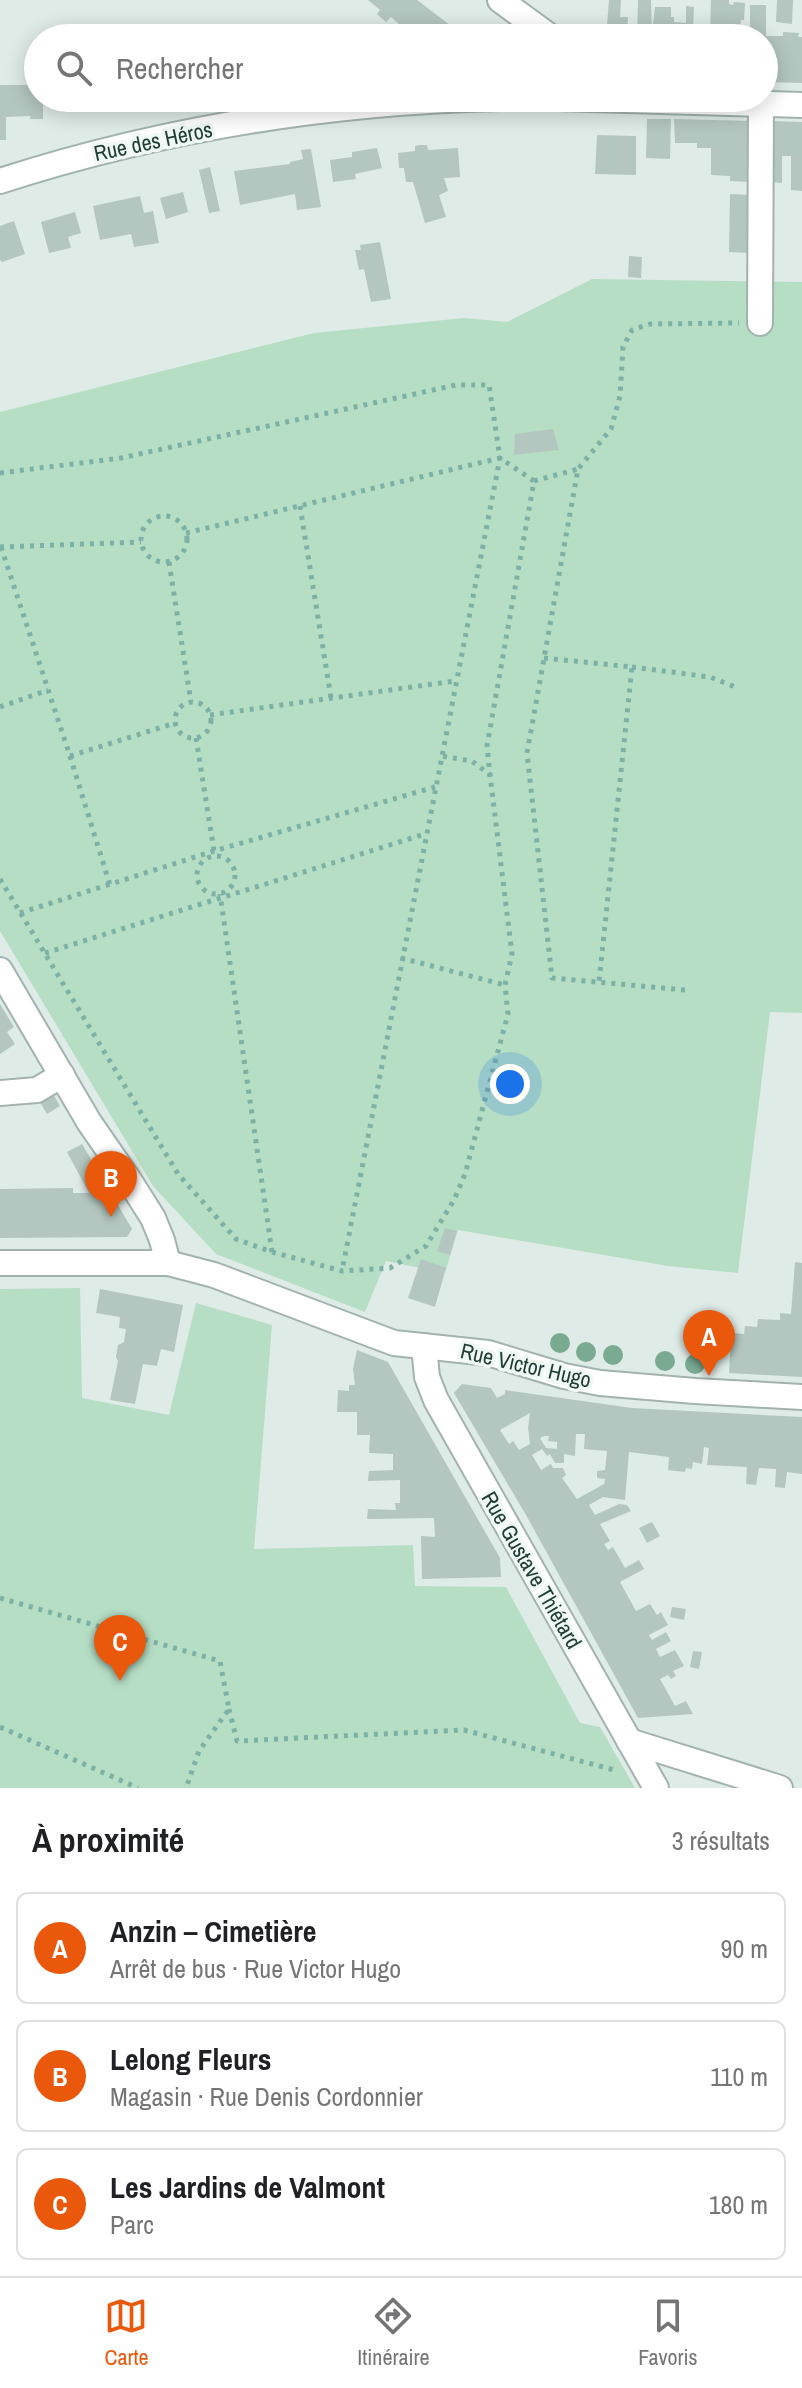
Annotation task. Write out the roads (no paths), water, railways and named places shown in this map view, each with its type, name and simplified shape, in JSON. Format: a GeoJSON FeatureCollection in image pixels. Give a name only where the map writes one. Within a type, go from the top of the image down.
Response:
{"type":"FeatureCollection","features":[{"type":"Feature","properties":{"kind":"street"},"geometry":{"type":"LineString","coordinates":[[500,0],[525,24]]}},
{"type":"Feature","properties":{"kind":"street"},"geometry":{"type":"LineString","coordinates":[[778,104],[802,105]]}},
{"type":"Feature","properties":{"kind":"street","name":"Rue des Héros"},"geometry":{"type":"LineString","coordinates":[[0,181],[102,151],[229,125],[320,112]]}},
{"type":"Feature","properties":{"kind":"street"},"geometry":{"type":"LineString","coordinates":[[760,323],[761,112]]}},
{"type":"Feature","properties":{"kind":"street"},"geometry":{"type":"LineString","coordinates":[[0,970],[89,1122],[153,1218],[168,1263]]}},
{"type":"Feature","properties":{"kind":"street"},"geometry":{"type":"LineString","coordinates":[[0,1093],[37,1090],[62,1075]]}},
{"type":"Feature","properties":{"kind":"street","name":"Rue Victor Hugo"},"geometry":{"type":"LineString","coordinates":[[0,1263],[168,1263],[214,1275],[378,1338],[488,1353],[564,1376],[600,1383],[802,1397]]}},
{"type":"Feature","properties":{"kind":"street","name":"Rue Gustave Thiétard"},"geometry":{"type":"LineString","coordinates":[[424,1346],[427,1377],[436,1400],[654,1784]]}},
{"type":"Feature","properties":{"kind":"street"},"geometry":{"type":"LineString","coordinates":[[629,1741],[780,1788]]}},
{"type":"Feature","properties":{"kind":"place","name":"Lelong Fleurs"},"geometry":{"type":"Point","coordinates":[111,1217]}},
{"type":"Feature","properties":{"kind":"place","name":"Anzin – Cimetière"},"geometry":{"type":"Point","coordinates":[709,1376]}},
{"type":"Feature","properties":{"kind":"place","name":"Les Jardins de Valmont"},"geometry":{"type":"Point","coordinates":[120,1681]}}]}
